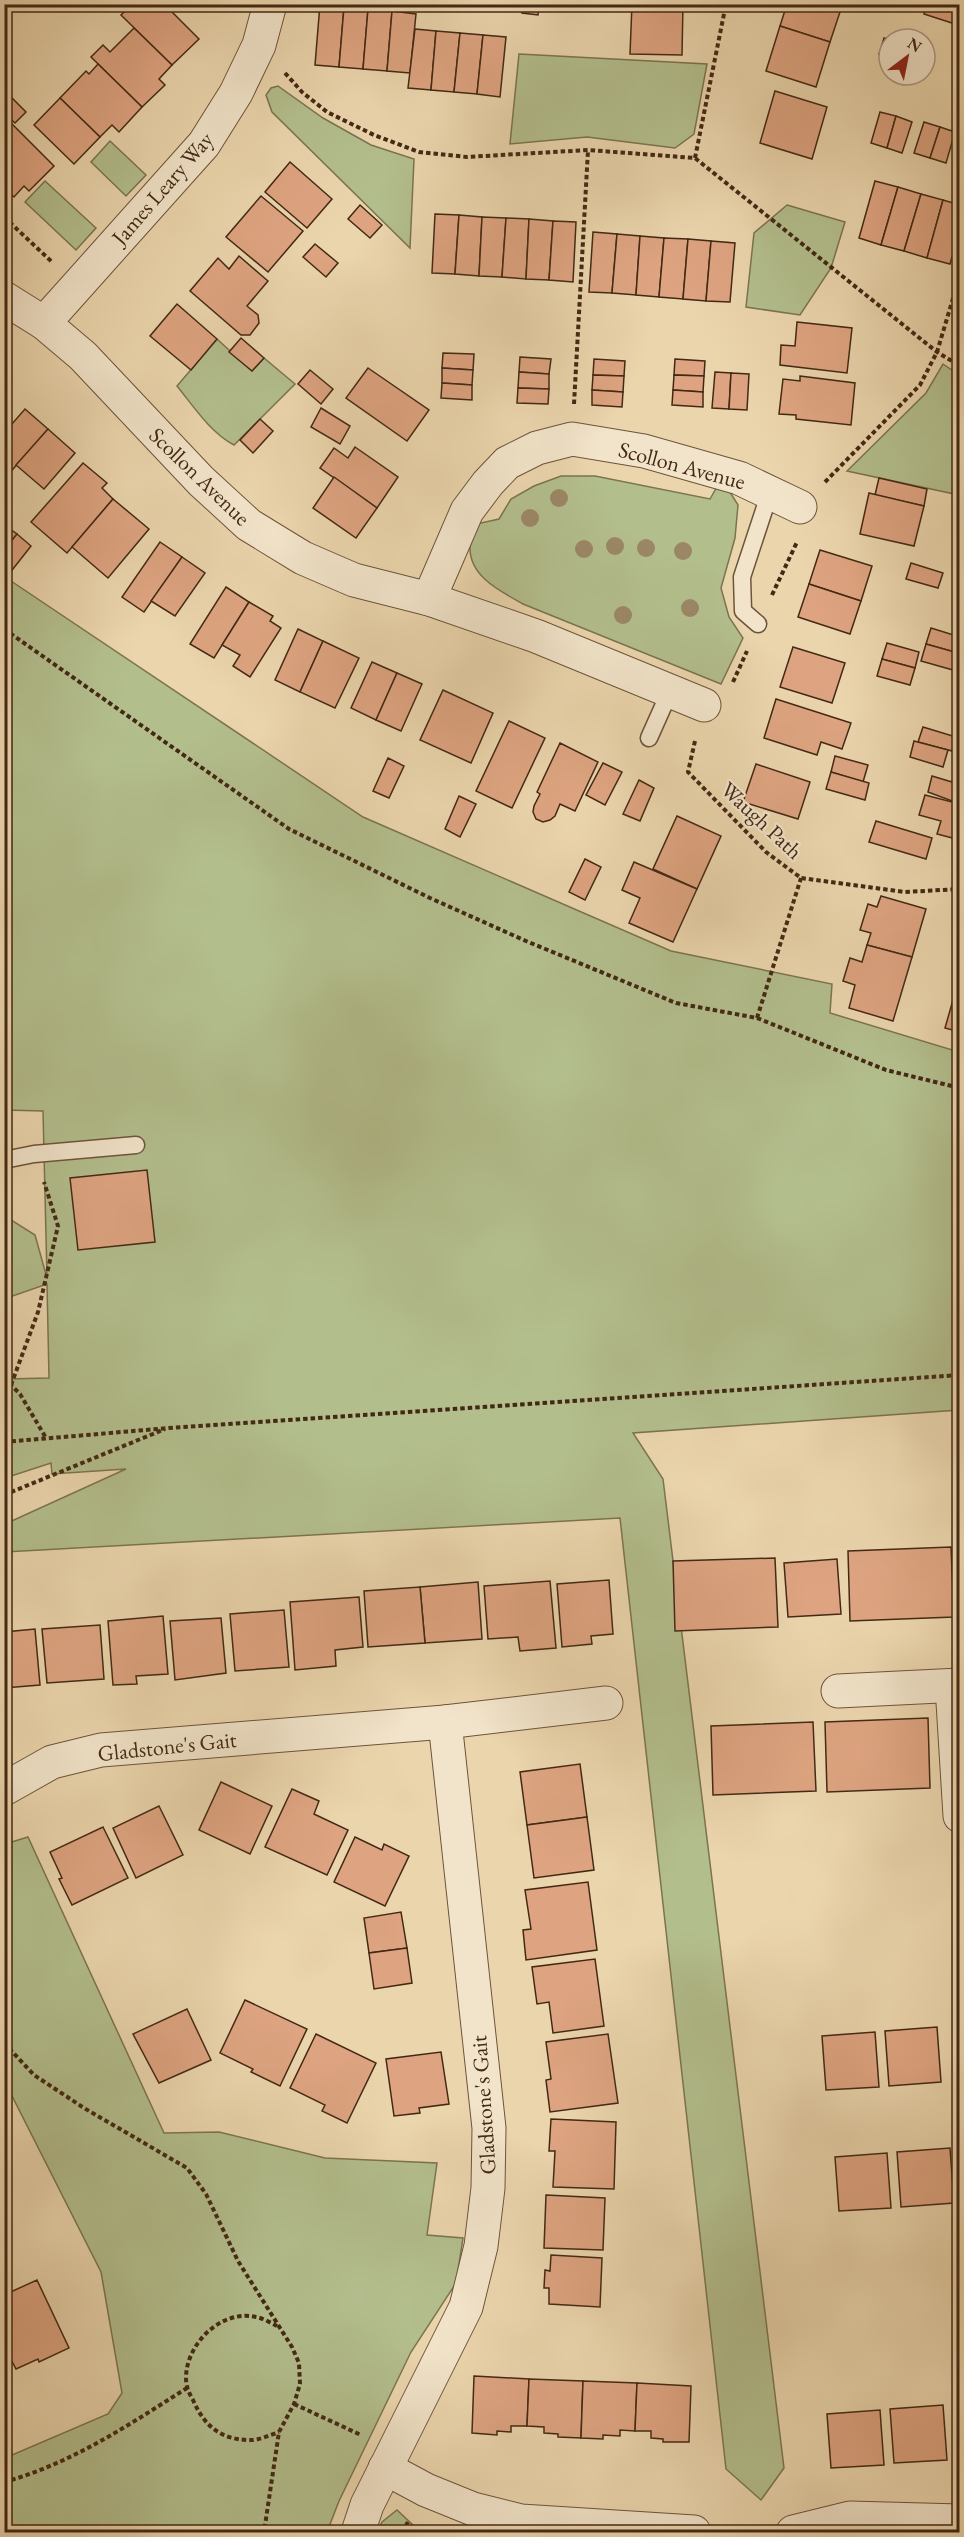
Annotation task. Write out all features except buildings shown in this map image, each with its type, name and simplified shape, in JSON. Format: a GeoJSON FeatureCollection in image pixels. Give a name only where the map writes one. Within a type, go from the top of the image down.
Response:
{"type":"FeatureCollection","features":[{"type":"Feature","properties":{"kind":"street","name":"James Leary Way"},"geometry":{"type":"LineString","coordinates":[[44,324],[204,144],[236,93],[259,45],[270,4]]}},
{"type":"Feature","properties":{"kind":"street","name":"Scollon Avenue"},"geometry":{"type":"LineString","coordinates":[[4,298],[44,324],[83,356],[201,481],[249,525],[303,558],[354,580],[429,599],[536,636],[704,705]]}},
{"type":"Feature","properties":{"kind":"street","name":"Scollon Avenue"},"geometry":{"type":"LineString","coordinates":[[429,599],[467,511],[488,483],[507,463],[537,448],[572,439],[644,451],[739,478],[800,507]]}},
{"type":"Feature","properties":{"kind":"street"},"geometry":{"type":"LineString","coordinates":[[838,1691],[956,1686],[960,1816]]}},
{"type":"Feature","properties":{"kind":"street","name":"Gladstone's Gait"},"geometry":{"type":"LineString","coordinates":[[4,1789],[52,1762],[101,1750],[445,1722],[606,1703]]}},
{"type":"Feature","properties":{"kind":"street","name":"Gladstone's Gait"},"geometry":{"type":"LineString","coordinates":[[358,2532],[367,2505],[466,2307],[480,2246],[488,2188],[489,2128],[445,1722]]}},
{"type":"Feature","properties":{"kind":"street"},"geometry":{"type":"LineString","coordinates":[[390,2460],[426,2490],[464,2505],[521,2521],[635,2531],[694,2532]]}},
{"type":"Feature","properties":{"kind":"street"},"geometry":{"type":"LineString","coordinates":[[793,2532],[850,2518],[960,2521]]}},
{"type":"Feature","properties":{"kind":"lane"},"geometry":{"type":"LineString","coordinates":[[758,624],[743,611],[742,577],[770,492]]}},
{"type":"Feature","properties":{"kind":"lane"},"geometry":{"type":"LineString","coordinates":[[649,738],[670,691]]}},
{"type":"Feature","properties":{"kind":"lane"},"geometry":{"type":"LineString","coordinates":[[4,1160],[34,1154],[136,1144]]}},
{"type":"Feature","properties":{"kind":"path"},"geometry":{"type":"LineString","coordinates":[[695,158],[726,4]]}},
{"type":"Feature","properties":{"kind":"path"},"geometry":{"type":"LineString","coordinates":[[259,45],[302,92],[327,112],[374,135],[419,152],[467,157],[588,150],[695,158],[937,352],[960,366]]}},
{"type":"Feature","properties":{"kind":"path"},"geometry":{"type":"LineString","coordinates":[[572,439],[588,150]]}},
{"type":"Feature","properties":{"kind":"path"},"geometry":{"type":"LineString","coordinates":[[4,217],[77,286]]}},
{"type":"Feature","properties":{"kind":"path"},"geometry":{"type":"LineString","coordinates":[[800,507],[920,385],[937,352],[960,275]]}},
{"type":"Feature","properties":{"kind":"path"},"geometry":{"type":"LineString","coordinates":[[4,629],[289,829],[526,941],[676,1003],[757,1018],[886,1070],[960,1088]]}},
{"type":"Feature","properties":{"kind":"path","name":"Waugh Path"},"geometry":{"type":"LineString","coordinates":[[704,705],[688,772],[766,852],[801,878],[905,892],[960,889]]}},
{"type":"Feature","properties":{"kind":"path"},"geometry":{"type":"LineString","coordinates":[[757,1018],[801,878]]}},
{"type":"Feature","properties":{"kind":"path"},"geometry":{"type":"LineString","coordinates":[[11,1384],[38,1312],[58,1226],[34,1154]]}},
{"type":"Feature","properties":{"kind":"path"},"geometry":{"type":"LineString","coordinates":[[4,1442],[169,1428],[960,1375]]}},
{"type":"Feature","properties":{"kind":"path"},"geometry":{"type":"LineString","coordinates":[[4,1378],[20,1394],[46,1438]]}},
{"type":"Feature","properties":{"kind":"path"},"geometry":{"type":"LineString","coordinates":[[4,1495],[169,1428]]}},
{"type":"Feature","properties":{"kind":"path"},"geometry":{"type":"LineString","coordinates":[[4,2043],[34,2075],[84,2108],[187,2168],[206,2194],[238,2261],[292,2347],[299,2363],[300,2384],[294,2404],[279,2432],[264,2532]]}},
{"type":"Feature","properties":{"kind":"path"},"geometry":{"type":"LineString","coordinates":[[278,2327],[257,2316],[235,2317],[223,2322],[206,2332],[192,2353],[186,2376],[187,2388],[202,2420],[219,2433],[250,2440],[279,2432]]}},
{"type":"Feature","properties":{"kind":"path"},"geometry":{"type":"LineString","coordinates":[[4,2482],[27,2476],[117,2433],[187,2388]]}},
{"type":"Feature","properties":{"kind":"path"},"geometry":{"type":"LineString","coordinates":[[294,2404],[390,2460]]}},
{"type":"Feature","properties":{"kind":"green space"},"geometry":{"type":"Polygon","coordinates":[[[519,54],[707,64],[694,134],[675,148],[587,137],[510,144],[519,54]]]}},
{"type":"Feature","properties":{"kind":"green space"},"geometry":{"type":"Polygon","coordinates":[[[278,86],[323,118],[371,145],[414,159],[410,248],[272,112],[266,95],[271,88],[278,86]]]}},
{"type":"Feature","properties":{"kind":"green space"},"geometry":{"type":"Polygon","coordinates":[[[110,141],[146,175],[126,196],[91,162],[110,141]]]}},
{"type":"Feature","properties":{"kind":"green space"},"geometry":{"type":"Polygon","coordinates":[[[45,181],[96,228],[76,250],[25,202],[45,181]]]}},
{"type":"Feature","properties":{"kind":"green space"},"geometry":{"type":"Polygon","coordinates":[[[787,205],[845,222],[831,268],[800,315],[746,307],[754,233],[787,205]]]}},
{"type":"Feature","properties":{"kind":"green space"},"geometry":{"type":"Polygon","coordinates":[[[217,339],[252,371],[264,358],[295,384],[234,445],[210,426],[177,386],[217,339]]]}},
{"type":"Feature","properties":{"kind":"green space"},"geometry":{"type":"Polygon","coordinates":[[[943,364],[959,375],[959,495],[847,471],[926,393],[943,364]]]}},
{"type":"Feature","properties":{"kind":"green space"},"geometry":{"type":"Polygon","coordinates":[[[561,476],[595,476],[710,499],[718,485],[730,492],[738,505],[735,538],[721,588],[729,617],[743,638],[721,684],[523,604],[497,589],[481,575],[471,558],[470,547],[476,524],[499,519],[511,499],[534,486],[561,476]]]}},
{"type":"Feature","properties":{"kind":"green space"},"geometry":{"type":"Polygon","coordinates":[[[5,577],[363,817],[671,951],[832,984],[830,1013],[959,1052],[959,1410],[633,1433],[663,1479],[784,2468],[761,2500],[726,2469],[620,1518],[5,1552],[5,1524],[126,1469],[52,1474],[51,1463],[5,1478],[5,1379],[49,1378],[47,1284],[4,1299],[5,1216],[35,1235],[47,1278],[43,1111],[5,1110],[5,577]]]}},
{"type":"Feature","properties":{"kind":"green space"},"geometry":{"type":"Polygon","coordinates":[[[28,1837],[164,2133],[219,2132],[325,2158],[437,2163],[427,2235],[463,2238],[456,2283],[411,2352],[339,2501],[327,2532],[5,2532],[5,2458],[108,2414],[122,2393],[101,2272],[5,2082],[5,1844],[28,1837]]]}},
{"type":"Feature","properties":{"kind":"green space"},"geometry":{"type":"Polygon","coordinates":[[[397,2510],[413,2525],[433,2532],[377,2532],[382,2522],[397,2510]]]}}]}
